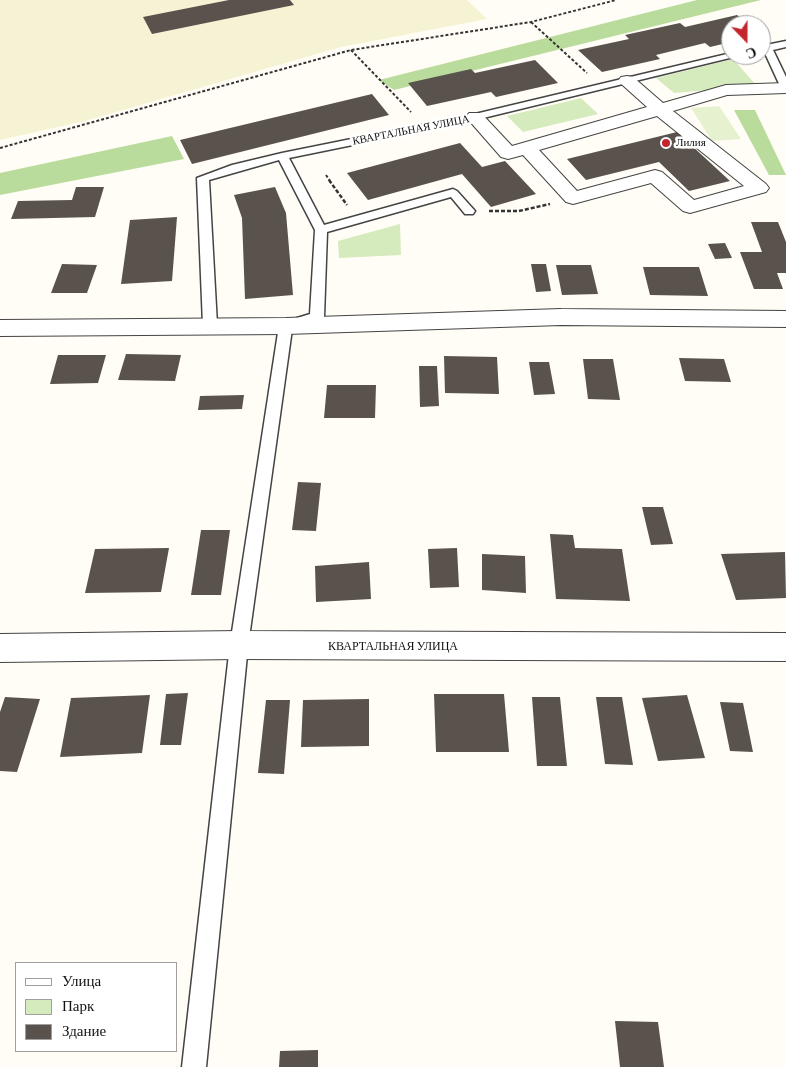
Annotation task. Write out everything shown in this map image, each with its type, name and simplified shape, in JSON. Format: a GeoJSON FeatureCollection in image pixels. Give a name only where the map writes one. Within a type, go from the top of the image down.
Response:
{"type":"FeatureCollection","features":[{"type":"Feature","properties":{"kind":"street"},"geometry":{"type":"LineString","coordinates":[[528,148],[573,198],[655,176],[690,207],[759,188],[627,81]]}},
{"type":"Feature","properties":{"kind":"street"},"geometry":{"type":"LineString","coordinates":[[474,117],[508,153],[726,90],[786,88]]}},
{"type":"Feature","properties":{"kind":"street"},"geometry":{"type":"LineString","coordinates":[[0,328],[210,325],[286,326],[561,317],[786,320]]}},
{"type":"Feature","properties":{"kind":"street","name":"КВАРТАЛЬНАЯ УЛИЦА"},"geometry":{"type":"LineString","coordinates":[[0,648],[238,645],[786,647]]}},
{"type":"Feature","properties":{"kind":"lane"},"geometry":{"type":"LineString","coordinates":[[771,47],[786,44]]}},
{"type":"Feature","properties":{"kind":"lane","name":"КВАРТАЛЬНАЯ УЛИЦА"},"geometry":{"type":"LineString","coordinates":[[282,156],[474,117],[721,59]]}},
{"type":"Feature","properties":{"kind":"lane"},"geometry":{"type":"LineString","coordinates":[[771,61],[786,88]]}},
{"type":"Feature","properties":{"kind":"lane"},"geometry":{"type":"LineString","coordinates":[[194,1067],[238,645],[286,326],[317,317],[322,230],[282,156],[203,178],[210,325]]}},
{"type":"Feature","properties":{"kind":"lane"},"geometry":{"type":"LineString","coordinates":[[322,230],[453,194],[469,212]]}},
{"type":"Feature","properties":{"kind":"path"},"geometry":{"type":"LineString","coordinates":[[0,148],[351,50],[531,22],[616,0]]}},
{"type":"Feature","properties":{"kind":"path"},"geometry":{"type":"LineString","coordinates":[[531,22],[589,75]]}},
{"type":"Feature","properties":{"kind":"path"},"geometry":{"type":"LineString","coordinates":[[351,50],[412,112]]}},
{"type":"Feature","properties":{"kind":"path"},"geometry":{"type":"LineString","coordinates":[[469,212],[519,211],[573,198]]}},
{"type":"Feature","properties":{"kind":"shaded area"},"geometry":{"type":"Polygon","coordinates":[[[0,0],[467,0],[487,19],[341,47],[85,121],[0,140],[0,0]]]}},
{"type":"Feature","properties":{"kind":"green space"},"geometry":{"type":"Polygon","coordinates":[[[697,0],[761,0],[394,90],[379,80],[697,0]]]}},
{"type":"Feature","properties":{"kind":"green space"},"geometry":{"type":"Polygon","coordinates":[[[721,62],[721,65],[738,65],[757,86],[674,93],[656,78],[721,62]]]}},
{"type":"Feature","properties":{"kind":"green space"},"geometry":{"type":"Polygon","coordinates":[[[581,98],[598,114],[523,132],[507,116],[581,98]]]}},
{"type":"Feature","properties":{"kind":"green space"},"geometry":{"type":"Polygon","coordinates":[[[719,106],[741,139],[712,141],[691,108],[719,106]]]}},
{"type":"Feature","properties":{"kind":"green space"},"geometry":{"type":"Polygon","coordinates":[[[734,110],[755,110],[786,175],[769,175],[734,110]]]}},
{"type":"Feature","properties":{"kind":"green space"},"geometry":{"type":"Polygon","coordinates":[[[172,136],[184,159],[0,195],[0,173],[172,136]]]}},
{"type":"Feature","properties":{"kind":"green space"},"geometry":{"type":"Polygon","coordinates":[[[400,224],[401,255],[339,258],[338,241],[400,224]]]}},
{"type":"Feature","properties":{"kind":"building"},"geometry":{"type":"Polygon","coordinates":[[[229,0],[290,0],[294,5],[152,34],[143,17],[229,0]]]}},
{"type":"Feature","properties":{"kind":"building"},"geometry":{"type":"Polygon","coordinates":[[[721,19],[721,44],[710,47],[705,43],[656,55],[660,59],[602,72],[578,50],[629,39],[625,35],[680,23],[685,27],[721,19]]]}},
{"type":"Feature","properties":{"kind":"building"},"geometry":{"type":"Polygon","coordinates":[[[535,60],[558,83],[496,97],[491,92],[427,106],[408,83],[471,69],[475,73],[535,60]]]}},
{"type":"Feature","properties":{"kind":"building"},"geometry":{"type":"Polygon","coordinates":[[[372,94],[389,115],[192,164],[180,140],[372,94]]]}},
{"type":"Feature","properties":{"kind":"building"},"geometry":{"type":"Polygon","coordinates":[[[677,132],[730,181],[689,191],[659,162],[586,180],[567,159],[677,132]]]}},
{"type":"Feature","properties":{"kind":"building"},"geometry":{"type":"Polygon","coordinates":[[[460,143],[482,167],[505,161],[536,194],[491,207],[462,174],[368,200],[347,173],[460,143]]]}},
{"type":"Feature","properties":{"kind":"building"},"geometry":{"type":"Polygon","coordinates":[[[76,187],[104,187],[95,217],[11,219],[18,201],[72,200],[76,187]]]}},
{"type":"Feature","properties":{"kind":"building"},"geometry":{"type":"Polygon","coordinates":[[[275,187],[286,213],[293,295],[245,299],[242,218],[234,195],[275,187]]]}},
{"type":"Feature","properties":{"kind":"building"},"geometry":{"type":"Polygon","coordinates":[[[177,217],[172,281],[121,284],[130,220],[177,217]]]}},
{"type":"Feature","properties":{"kind":"building"},"geometry":{"type":"Polygon","coordinates":[[[751,222],[778,222],[786,242],[786,273],[777,273],[783,289],[754,289],[740,252],[762,252],[751,222]]]}},
{"type":"Feature","properties":{"kind":"building"},"geometry":{"type":"Polygon","coordinates":[[[725,243],[732,258],[715,259],[708,244],[725,243]]]}},
{"type":"Feature","properties":{"kind":"building"},"geometry":{"type":"Polygon","coordinates":[[[62,264],[97,265],[87,293],[51,293],[62,264]]]}},
{"type":"Feature","properties":{"kind":"building"},"geometry":{"type":"Polygon","coordinates":[[[531,264],[546,264],[551,291],[536,292],[531,264]]]}},
{"type":"Feature","properties":{"kind":"building"},"geometry":{"type":"Polygon","coordinates":[[[556,265],[591,265],[598,294],[562,295],[556,265]]]}},
{"type":"Feature","properties":{"kind":"building"},"geometry":{"type":"Polygon","coordinates":[[[643,267],[699,267],[708,296],[650,295],[643,267]]]}},
{"type":"Feature","properties":{"kind":"building"},"geometry":{"type":"Polygon","coordinates":[[[126,354],[181,355],[175,381],[118,380],[126,354]]]}},
{"type":"Feature","properties":{"kind":"building"},"geometry":{"type":"Polygon","coordinates":[[[58,355],[106,355],[98,383],[50,384],[58,355]]]}},
{"type":"Feature","properties":{"kind":"building"},"geometry":{"type":"Polygon","coordinates":[[[444,356],[497,357],[499,394],[445,393],[444,356]]]}},
{"type":"Feature","properties":{"kind":"building"},"geometry":{"type":"Polygon","coordinates":[[[679,358],[724,359],[731,382],[685,381],[679,358]]]}},
{"type":"Feature","properties":{"kind":"building"},"geometry":{"type":"Polygon","coordinates":[[[583,359],[613,359],[620,400],[588,399],[583,359]]]}},
{"type":"Feature","properties":{"kind":"building"},"geometry":{"type":"Polygon","coordinates":[[[529,362],[549,362],[555,394],[534,395],[529,362]]]}},
{"type":"Feature","properties":{"kind":"building"},"geometry":{"type":"Polygon","coordinates":[[[419,366],[437,366],[439,406],[420,407],[419,366]]]}},
{"type":"Feature","properties":{"kind":"building"},"geometry":{"type":"Polygon","coordinates":[[[327,385],[376,385],[375,418],[324,418],[327,385]]]}},
{"type":"Feature","properties":{"kind":"building"},"geometry":{"type":"Polygon","coordinates":[[[244,395],[242,409],[198,410],[200,396],[244,395]]]}},
{"type":"Feature","properties":{"kind":"building"},"geometry":{"type":"Polygon","coordinates":[[[298,482],[321,483],[316,531],[292,530],[298,482]]]}},
{"type":"Feature","properties":{"kind":"building"},"geometry":{"type":"Polygon","coordinates":[[[642,507],[663,507],[673,544],[651,545],[642,507]]]}},
{"type":"Feature","properties":{"kind":"building"},"geometry":{"type":"Polygon","coordinates":[[[201,530],[230,530],[221,595],[191,595],[201,530]]]}},
{"type":"Feature","properties":{"kind":"building"},"geometry":{"type":"Polygon","coordinates":[[[550,534],[573,535],[575,548],[622,549],[630,601],[556,599],[550,534]]]}},
{"type":"Feature","properties":{"kind":"building"},"geometry":{"type":"Polygon","coordinates":[[[169,548],[161,592],[85,593],[95,549],[169,548]]]}},
{"type":"Feature","properties":{"kind":"building"},"geometry":{"type":"Polygon","coordinates":[[[457,548],[459,587],[430,588],[428,549],[457,548]]]}},
{"type":"Feature","properties":{"kind":"building"},"geometry":{"type":"Polygon","coordinates":[[[785,552],[786,598],[736,600],[721,554],[785,552]]]}},
{"type":"Feature","properties":{"kind":"building"},"geometry":{"type":"Polygon","coordinates":[[[482,554],[525,556],[526,593],[482,590],[482,554]]]}},
{"type":"Feature","properties":{"kind":"building"},"geometry":{"type":"Polygon","coordinates":[[[369,562],[371,599],[316,602],[315,566],[369,562]]]}},
{"type":"Feature","properties":{"kind":"building"},"geometry":{"type":"Polygon","coordinates":[[[188,693],[181,745],[160,745],[166,694],[188,693]]]}},
{"type":"Feature","properties":{"kind":"building"},"geometry":{"type":"Polygon","coordinates":[[[434,694],[504,694],[509,752],[436,752],[434,694]]]}},
{"type":"Feature","properties":{"kind":"building"},"geometry":{"type":"Polygon","coordinates":[[[150,695],[142,753],[60,757],[71,698],[150,695]]]}},
{"type":"Feature","properties":{"kind":"building"},"geometry":{"type":"Polygon","coordinates":[[[687,695],[705,758],[658,761],[642,698],[687,695]]]}},
{"type":"Feature","properties":{"kind":"building"},"geometry":{"type":"Polygon","coordinates":[[[5,697],[40,699],[17,772],[0,771],[0,712],[5,697]]]}},
{"type":"Feature","properties":{"kind":"building"},"geometry":{"type":"Polygon","coordinates":[[[532,697],[560,697],[567,766],[537,766],[532,697]]]}},
{"type":"Feature","properties":{"kind":"building"},"geometry":{"type":"Polygon","coordinates":[[[596,697],[622,697],[633,765],[605,764],[596,697]]]}},
{"type":"Feature","properties":{"kind":"building"},"geometry":{"type":"Polygon","coordinates":[[[369,699],[369,746],[301,747],[303,700],[369,699]]]}},
{"type":"Feature","properties":{"kind":"building"},"geometry":{"type":"Polygon","coordinates":[[[266,700],[290,700],[284,774],[258,773],[266,700]]]}},
{"type":"Feature","properties":{"kind":"building"},"geometry":{"type":"Polygon","coordinates":[[[720,702],[743,703],[753,752],[730,751],[720,702]]]}},
{"type":"Feature","properties":{"kind":"building"},"geometry":{"type":"Polygon","coordinates":[[[615,1021],[658,1022],[664,1067],[620,1067],[615,1021]]]}},
{"type":"Feature","properties":{"kind":"building"},"geometry":{"type":"Polygon","coordinates":[[[318,1050],[318,1067],[279,1067],[280,1051],[318,1050]]]}},
{"type":"Feature","properties":{"kind":"place","name":"Лилия"},"geometry":{"type":"Point","coordinates":[666,143]}}]}
